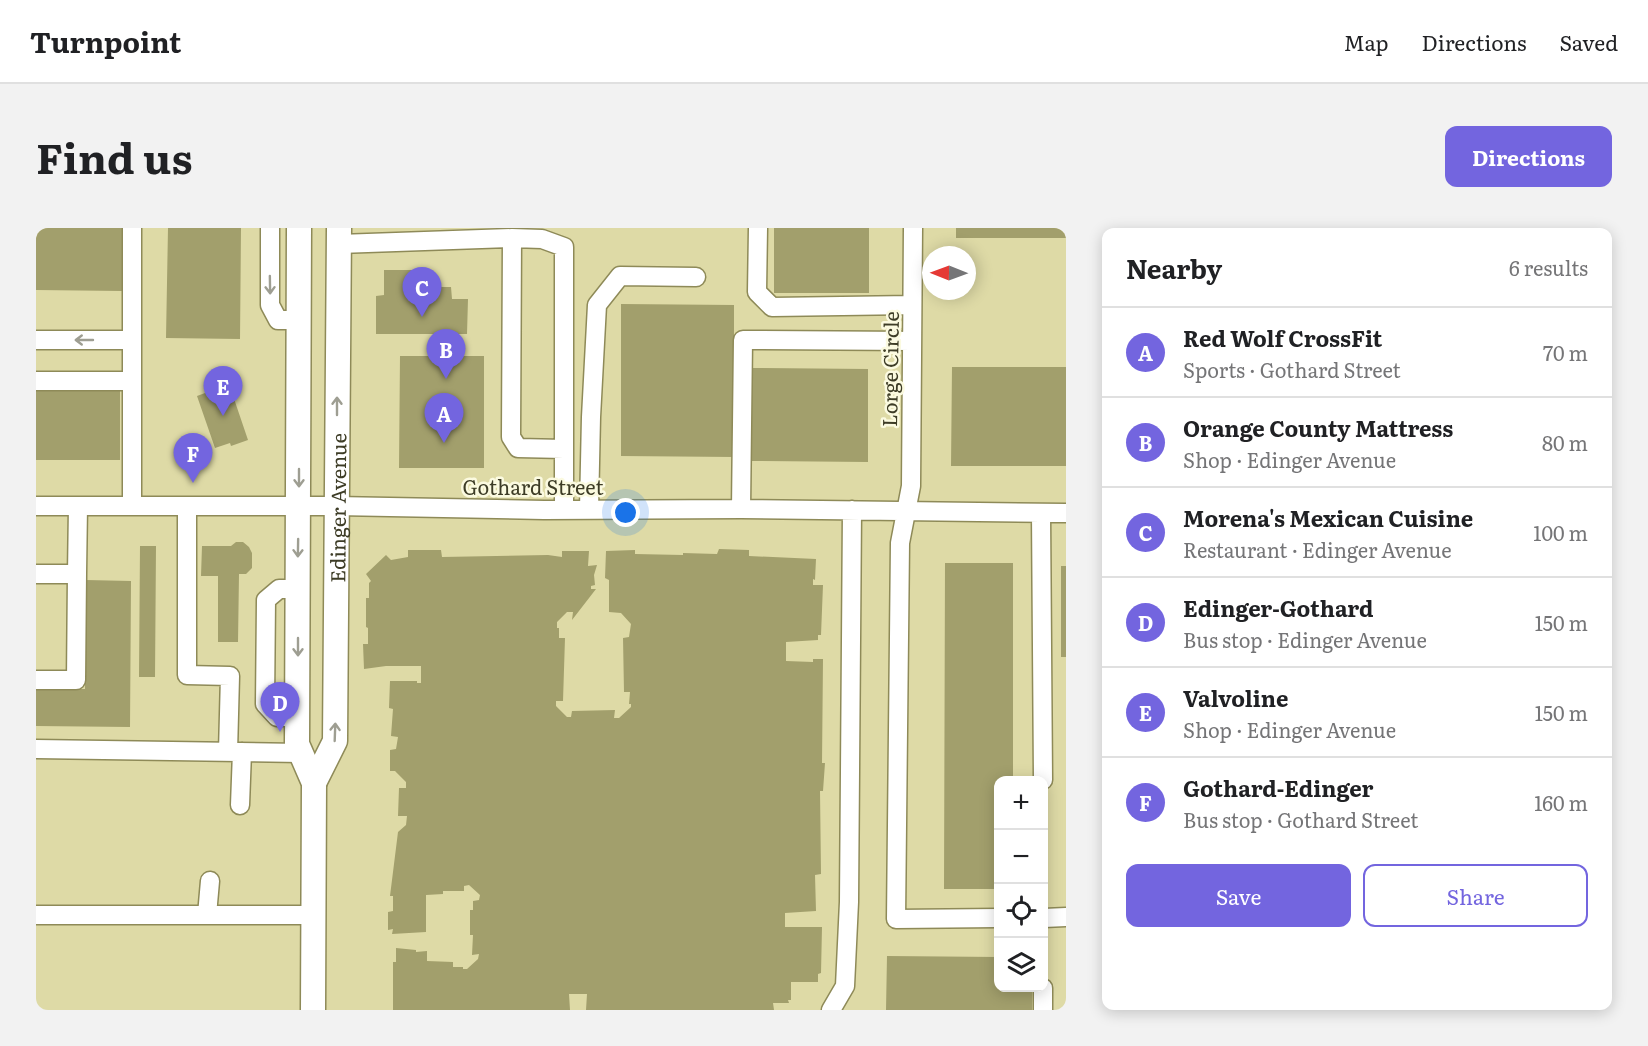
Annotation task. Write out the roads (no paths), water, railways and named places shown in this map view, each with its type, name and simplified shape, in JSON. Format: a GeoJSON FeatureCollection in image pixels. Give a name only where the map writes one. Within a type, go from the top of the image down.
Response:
{"type":"FeatureCollection","features":[{"type":"Feature","properties":{"kind":"main road","name":"Edinger Avenue"},"geometry":{"type":"LineString","coordinates":[[299,228],[297,744],[314,783],[313,1010]]}},
{"type":"Feature","properties":{"kind":"main road","name":"Edinger Avenue"},"geometry":{"type":"LineString","coordinates":[[314,783],[335,741],[339,236]]}},
{"type":"Feature","properties":{"kind":"street"},"geometry":{"type":"LineString","coordinates":[[132,228],[132,506]]}},
{"type":"Feature","properties":{"kind":"street"},"geometry":{"type":"LineString","coordinates":[[270,228],[270,305],[278,320],[299,320]]}},
{"type":"Feature","properties":{"kind":"street"},"geometry":{"type":"LineString","coordinates":[[758,228],[757,292],[772,307],[912,305]]}},
{"type":"Feature","properties":{"kind":"street","name":"Lorge Circle"},"geometry":{"type":"LineString","coordinates":[[913,228],[911,486],[900,543],[896,919],[994,918]]}},
{"type":"Feature","properties":{"kind":"street"},"geometry":{"type":"LineString","coordinates":[[339,236],[542,239],[564,247],[564,508]]}},
{"type":"Feature","properties":{"kind":"street"},"geometry":{"type":"LineString","coordinates":[[512,238],[511,437],[518,448],[564,449]]}},
{"type":"Feature","properties":{"kind":"street"},"geometry":{"type":"LineString","coordinates":[[589,508],[597,305],[620,276],[696,277]]}},
{"type":"Feature","properties":{"kind":"street"},"geometry":{"type":"LineString","coordinates":[[36,340],[132,340]]}},
{"type":"Feature","properties":{"kind":"street"},"geometry":{"type":"LineString","coordinates":[[741,509],[743,340],[912,341]]}},
{"type":"Feature","properties":{"kind":"street"},"geometry":{"type":"LineString","coordinates":[[36,381],[132,381]]}},
{"type":"Feature","properties":{"kind":"street","name":"Gothard Street"},"geometry":{"type":"LineString","coordinates":[[36,506],[336,506],[1066,513]]}},
{"type":"Feature","properties":{"kind":"street"},"geometry":{"type":"LineString","coordinates":[[36,680],[76,680],[78,506]]}},
{"type":"Feature","properties":{"kind":"street"},"geometry":{"type":"LineString","coordinates":[[187,506],[187,675],[230,676],[240,805]]}},
{"type":"Feature","properties":{"kind":"street"},"geometry":{"type":"LineString","coordinates":[[831,1010],[845,987],[849,902],[852,510]]}},
{"type":"Feature","properties":{"kind":"street"},"geometry":{"type":"LineString","coordinates":[[1041,513],[1043,776]]}},
{"type":"Feature","properties":{"kind":"street"},"geometry":{"type":"LineString","coordinates":[[36,574],[77,574]]}},
{"type":"Feature","properties":{"kind":"street"},"geometry":{"type":"LineString","coordinates":[[297,717],[277,717],[265,704],[266,600],[279,589],[298,589]]}},
{"type":"Feature","properties":{"kind":"street"},"geometry":{"type":"LineString","coordinates":[[36,749],[301,753]]}},
{"type":"Feature","properties":{"kind":"street"},"geometry":{"type":"LineString","coordinates":[[207,915],[210,881]]}},
{"type":"Feature","properties":{"kind":"street"},"geometry":{"type":"LineString","coordinates":[[36,915],[313,915]]}},
{"type":"Feature","properties":{"kind":"street"},"geometry":{"type":"LineString","coordinates":[[1048,918],[1066,917]]}},
{"type":"Feature","properties":{"kind":"street"},"geometry":{"type":"LineString","coordinates":[[1043,992],[1043,1010]]}},
{"type":"Feature","properties":{"kind":"place","name":"Morena's Mexican Cuisine"},"geometry":{"type":"Point","coordinates":[422,317]}},
{"type":"Feature","properties":{"kind":"place","name":"Orange County Mattress"},"geometry":{"type":"Point","coordinates":[446,379]}},
{"type":"Feature","properties":{"kind":"place","name":"Valvoline"},"geometry":{"type":"Point","coordinates":[223,416]}},
{"type":"Feature","properties":{"kind":"place","name":"Red Wolf CrossFit"},"geometry":{"type":"Point","coordinates":[444,443]}},
{"type":"Feature","properties":{"kind":"place","name":"Gothard-Edinger"},"geometry":{"type":"Point","coordinates":[193,483]}},
{"type":"Feature","properties":{"kind":"place","name":"Edinger-Gothard"},"geometry":{"type":"Point","coordinates":[280,732]}}]}
